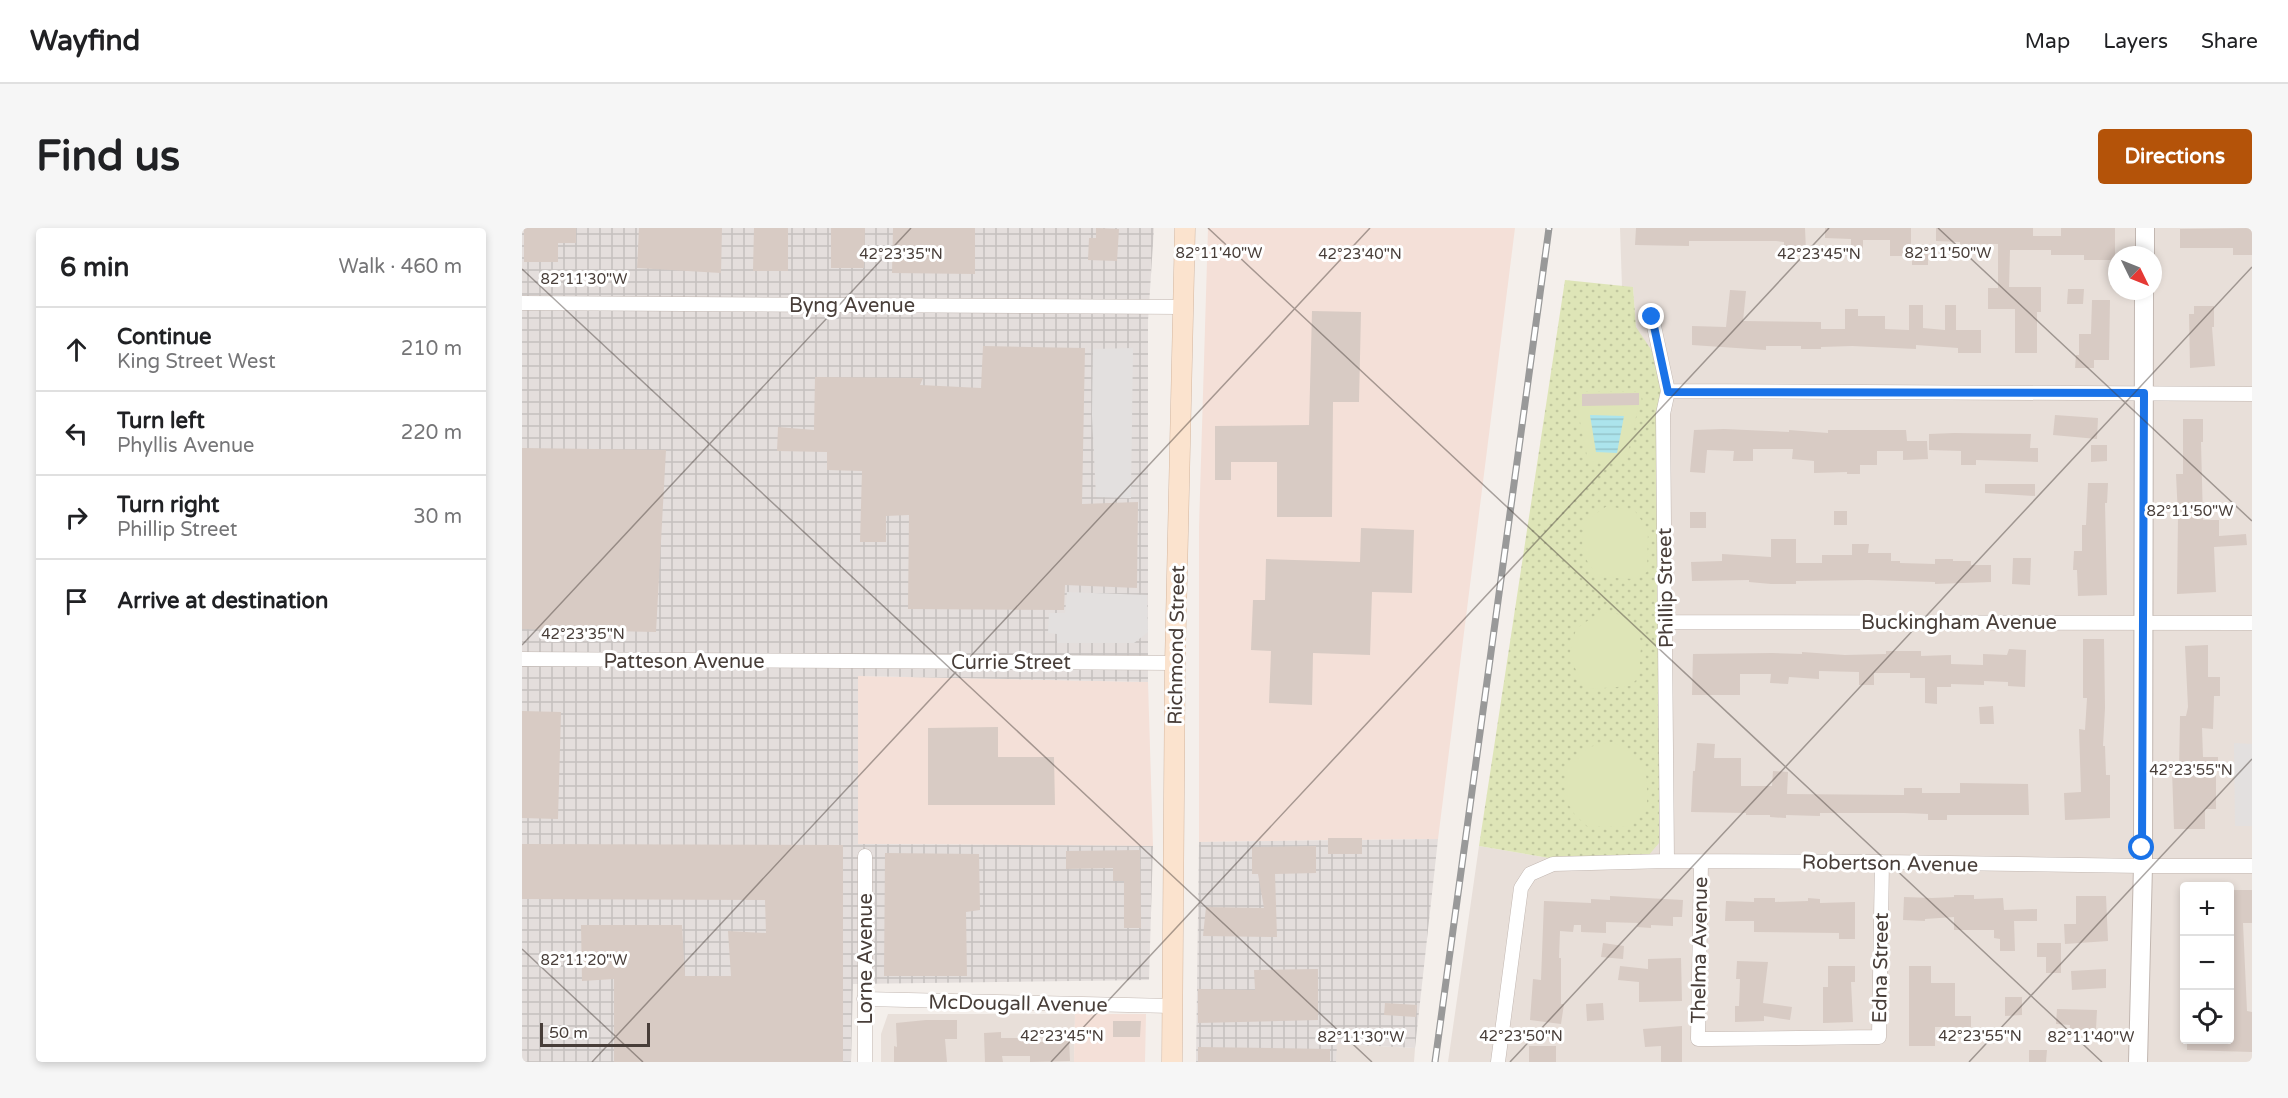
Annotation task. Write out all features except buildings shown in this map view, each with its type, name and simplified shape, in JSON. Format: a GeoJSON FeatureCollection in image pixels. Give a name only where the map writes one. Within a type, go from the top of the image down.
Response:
{"type":"FeatureCollection","features":[{"type":"Feature","properties":{"kind":"main road","name":"Richmond Street"},"geometry":{"type":"LineString","coordinates":[[1172,1062],[1175,663],[1185,228]]}},
{"type":"Feature","properties":{"kind":"street"},"geometry":{"type":"LineString","coordinates":[[2145,228],[2145,246]]}},
{"type":"Feature","properties":{"kind":"street"},"geometry":{"type":"LineString","coordinates":[[2138,1062],[2143,866],[2144,300]]}},
{"type":"Feature","properties":{"kind":"street","name":"Byng Avenue"},"geometry":{"type":"LineString","coordinates":[[522,303],[1182,307]]}},
{"type":"Feature","properties":{"kind":"street","name":"Phillip Street"},"geometry":{"type":"LineString","coordinates":[[1652,317],[1668,392],[1663,414],[1667,861]]}},
{"type":"Feature","properties":{"kind":"street"},"geometry":{"type":"LineString","coordinates":[[1668,392],[2252,394]]}},
{"type":"Feature","properties":{"kind":"street","name":"Buckingham Avenue"},"geometry":{"type":"LineString","coordinates":[[1665,622],[2252,623]]}},
{"type":"Feature","properties":{"kind":"street","name":"Patteson Avenue"},"geometry":{"type":"LineString","coordinates":[[522,659],[846,662]]}},
{"type":"Feature","properties":{"kind":"street","name":"Currie Street"},"geometry":{"type":"LineString","coordinates":[[846,662],[1175,663]]}},
{"type":"Feature","properties":{"kind":"street","name":"Lorne Avenue"},"geometry":{"type":"LineString","coordinates":[[865,856],[865,1062]]}},
{"type":"Feature","properties":{"kind":"street","name":"Robertson Avenue"},"geometry":{"type":"LineString","coordinates":[[1498,1062],[1521,888],[1530,874],[1553,864],[1667,861],[2252,866]]}},
{"type":"Feature","properties":{"kind":"street","name":"Thelma Avenue"},"geometry":{"type":"LineString","coordinates":[[1698,1039],[1701,862]]}},
{"type":"Feature","properties":{"kind":"street","name":"Edna Street"},"geometry":{"type":"LineString","coordinates":[[1698,1039],[1879,1037],[1882,862]]}},
{"type":"Feature","properties":{"kind":"street","name":"McDougall Avenue"},"geometry":{"type":"LineString","coordinates":[[864,999],[1172,1006]]}},
{"type":"Feature","properties":{"kind":"shaded area"},"geometry":{"type":"Polygon","coordinates":[[[522,228],[1154,228],[1148,321],[1148,682],[858,676],[858,844],[1153,846],[1149,980],[853,984],[851,1062],[522,1062],[522,228]]]}},
{"type":"Feature","properties":{"kind":"shaded area"},"geometry":{"type":"Polygon","coordinates":[[[1208,228],[1515,228],[1438,839],[1199,842],[1199,527],[1208,228]]]}},
{"type":"Feature","properties":{"kind":"shaded area"},"geometry":{"type":"Polygon","coordinates":[[[1620,228],[2252,228],[2252,1062],[1448,1062],[1479,846],[1549,858],[1636,328],[1633,287],[1622,287],[1620,228]]]}},
{"type":"Feature","properties":{"kind":"shaded area"},"geometry":{"type":"Polygon","coordinates":[[[1133,348],[1131,498],[1096,497],[1092,415],[1093,349],[1133,348]]]}},
{"type":"Feature","properties":{"kind":"shaded area"},"geometry":{"type":"Polygon","coordinates":[[[1067,592],[1147,595],[1148,632],[1134,643],[1057,643],[1057,634],[1048,633],[1049,613],[1065,613],[1067,592]]]}},
{"type":"Feature","properties":{"kind":"shaded area"},"geometry":{"type":"Polygon","coordinates":[[[858,676],[1148,682],[1153,846],[858,844],[858,676]]]}},
{"type":"Feature","properties":{"kind":"shaded area"},"geometry":{"type":"Polygon","coordinates":[[[2234,743],[2252,744],[2252,826],[2235,826],[2234,743]]]}},
{"type":"Feature","properties":{"kind":"shaded area"},"geometry":{"type":"Polygon","coordinates":[[[1438,839],[1415,1048],[1337,1044],[1336,1062],[1196,1062],[1199,842],[1438,839]]]}},
{"type":"Feature","properties":{"kind":"shaded area"},"geometry":{"type":"Polygon","coordinates":[[[888,1014],[1075,1014],[1074,1062],[881,1062],[881,1034],[888,1014]]]}},
{"type":"Feature","properties":{"kind":"shaded area"},"geometry":{"type":"Polygon","coordinates":[[[1075,1014],[1146,1014],[1145,1062],[1074,1062],[1075,1014]]]}},
{"type":"Feature","properties":{"kind":"shaded area"},"geometry":{"type":"Polygon","coordinates":[[[1336,1044],[1415,1048],[1414,1062],[1336,1062],[1336,1044]]]}},
{"type":"Feature","properties":{"kind":"green space"},"geometry":{"type":"Polygon","coordinates":[[[1565,280],[1633,287],[1636,327],[1658,360],[1663,383],[1659,843],[1648,856],[1549,858],[1479,846],[1565,280]]]}},
{"type":"Feature","properties":{"kind":"green space"},"geometry":{"type":"Polygon","coordinates":[[[1579,392],[1641,392],[1642,404],[1638,408],[1626,462],[1588,461],[1577,407],[1579,392]]]}},
{"type":"Feature","properties":{"kind":"green space"},"geometry":{"type":"Polygon","coordinates":[[[1607,506],[1635,511],[1648,530],[1647,572],[1633,579],[1599,577],[1585,557],[1582,545],[1585,521],[1607,506]]]}},
{"type":"Feature","properties":{"kind":"green space"},"geometry":{"type":"Polygon","coordinates":[[[1600,612],[1625,615],[1639,629],[1641,645],[1639,677],[1630,686],[1590,689],[1581,680],[1569,656],[1576,629],[1600,612]]]}},
{"type":"Feature","properties":{"kind":"green space"},"geometry":{"type":"Polygon","coordinates":[[[1612,742],[1634,754],[1644,767],[1647,808],[1628,827],[1587,826],[1575,815],[1564,797],[1567,770],[1589,747],[1612,742]]]}},
{"type":"Feature","properties":{"kind":"water"},"geometry":{"type":"Polygon","coordinates":[[[1590,415],[1624,416],[1617,453],[1596,452],[1590,415]]]}},
{"type":"Feature","properties":{"kind":"railway"},"geometry":{"type":"LineString","coordinates":[[1435,1062],[1549,228]]}},
{"type":"Feature","properties":{"kind":"route"},"geometry":{"type":"LineString","coordinates":[[1652,317],[1668,392],[2144,393],[2142,848]]}}]}
